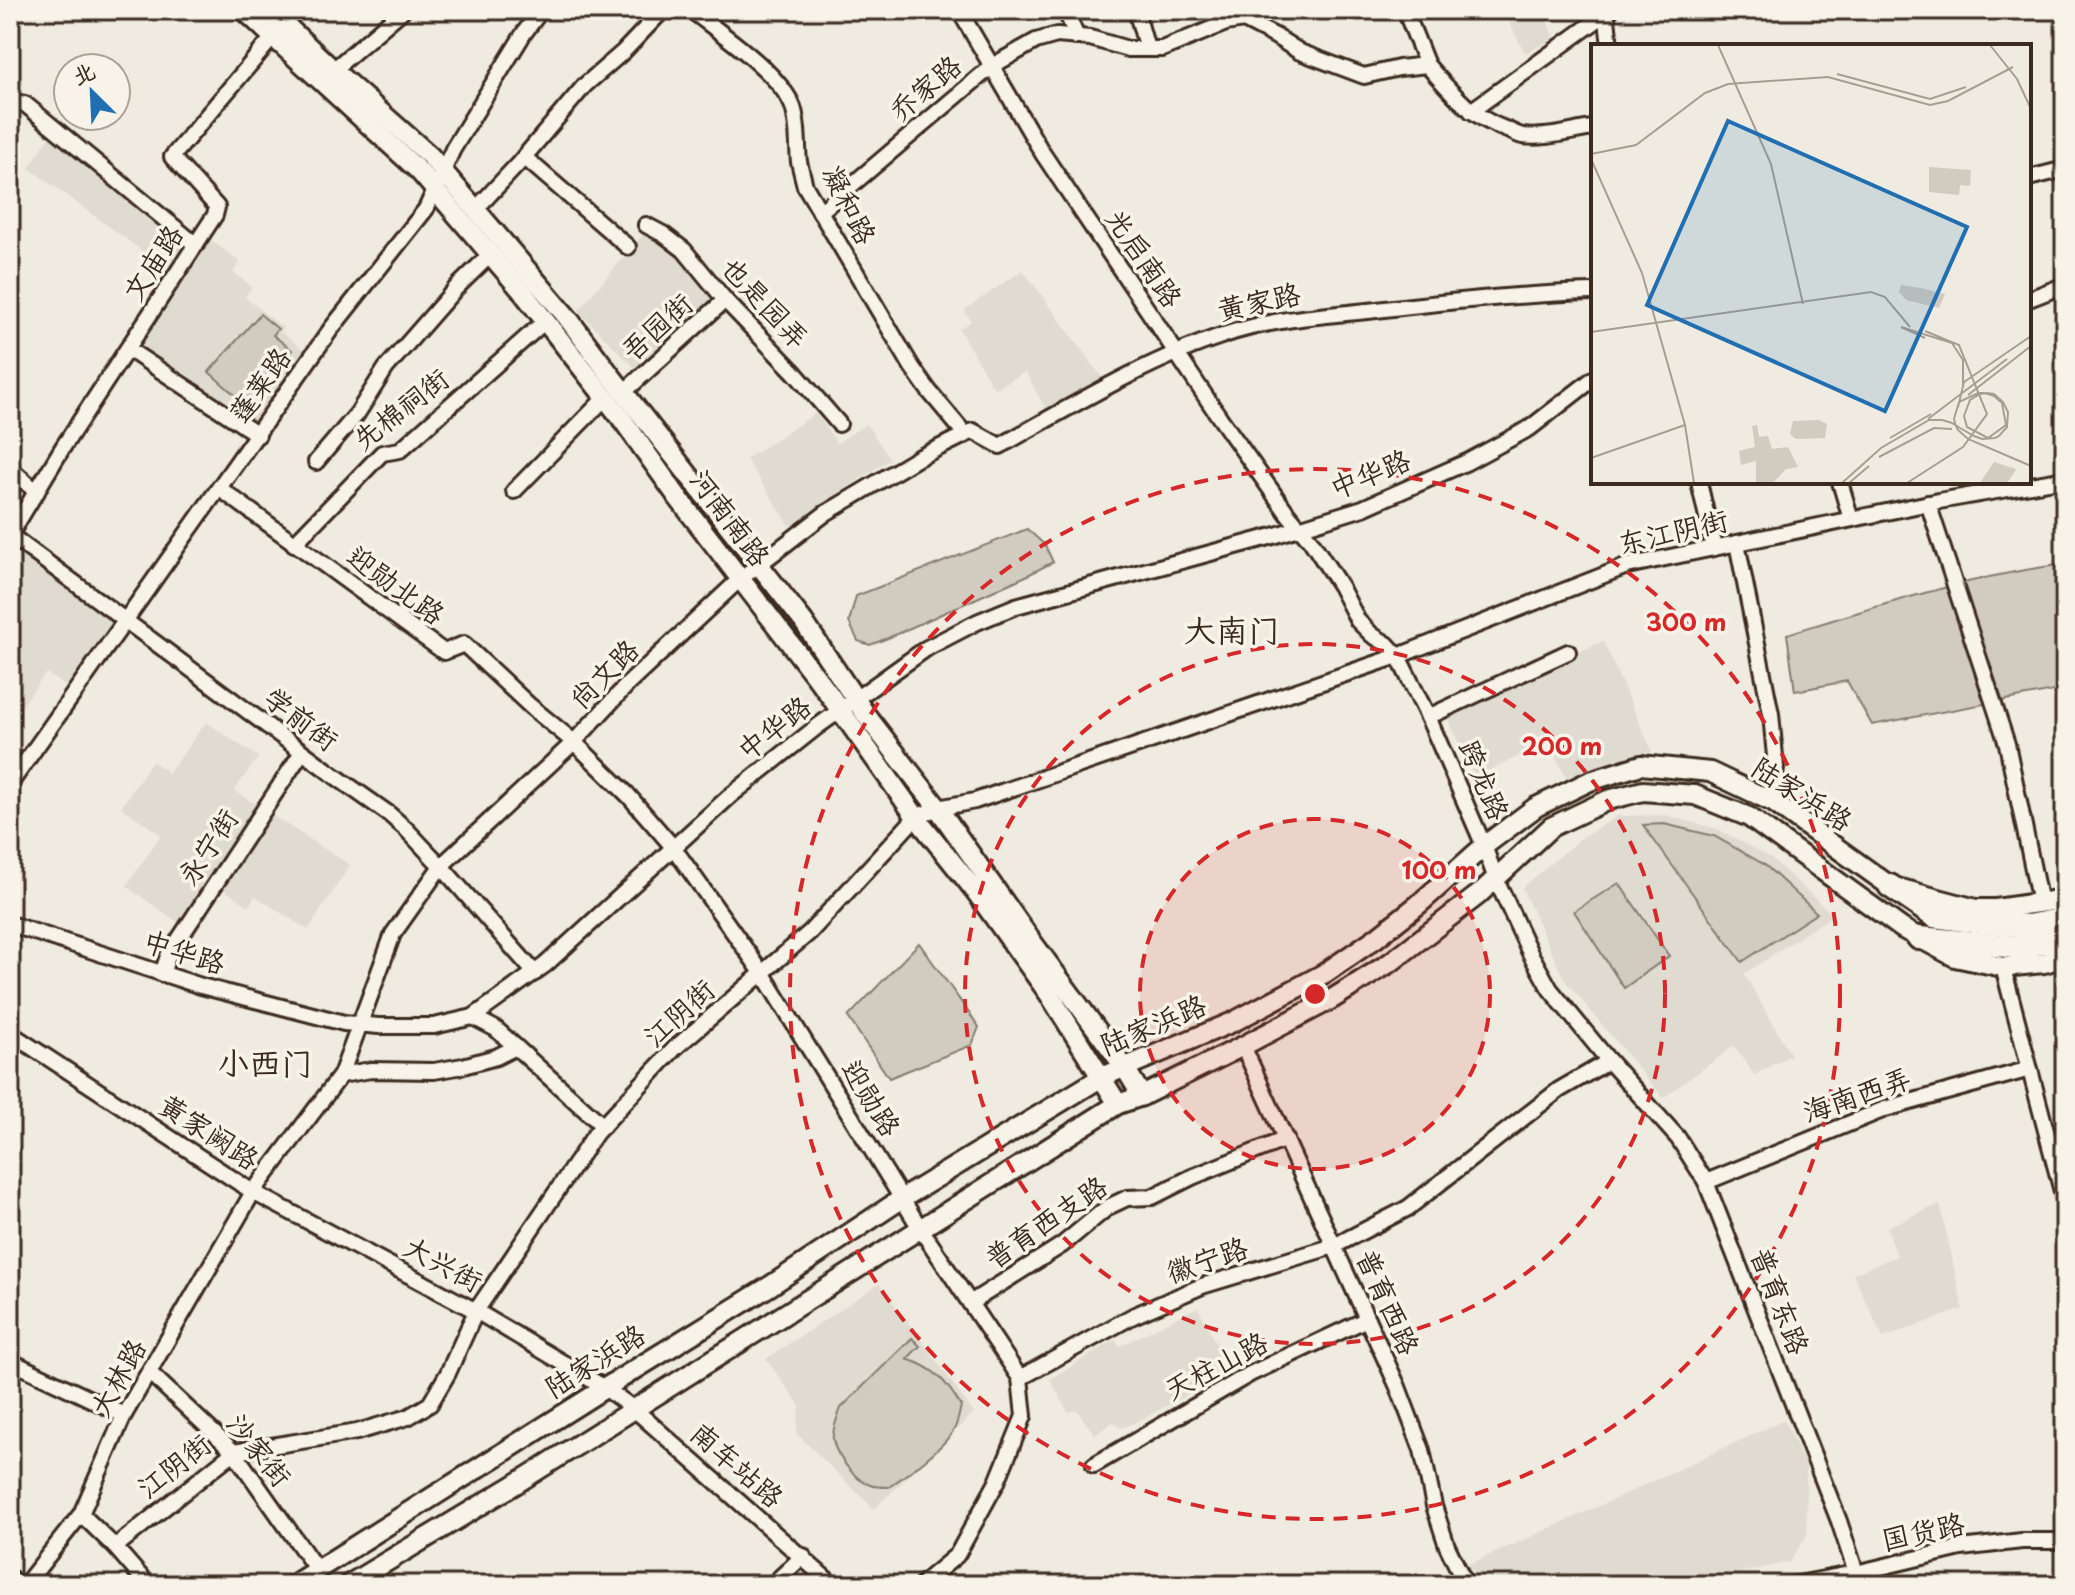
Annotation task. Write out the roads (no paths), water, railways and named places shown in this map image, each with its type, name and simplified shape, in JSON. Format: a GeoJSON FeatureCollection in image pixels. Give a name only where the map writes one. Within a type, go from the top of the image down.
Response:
{"type":"FeatureCollection","features":[{"type":"Feature","properties":{"kind":"highway"},"geometry":{"type":"LineString","coordinates":[[1890,886],[1934,916],[1981,922],[2023,936],[2065,919]]}},
{"type":"Feature","properties":{"kind":"highway"},"geometry":{"type":"LineString","coordinates":[[1919,938],[2023,936],[2065,939]]}},
{"type":"Feature","properties":{"kind":"main road","name":"河南南路"},"geometry":{"type":"LineString","coordinates":[[244,10],[419,171],[545,321],[615,395],[803,621],[848,704],[916,817],[976,892],[1049,994],[1118,1104]]}},
{"type":"Feature","properties":{"kind":"main road","name":"河南南路"},"geometry":{"type":"LineString","coordinates":[[270,10],[443,171],[567,317],[615,395],[740,579],[938,808],[1142,1096]]}},
{"type":"Feature","properties":{"kind":"main road","name":"陆家浜路"},"geometry":{"type":"LineString","coordinates":[[293,1585],[777,1281],[903,1198],[1102,1077],[1233,1022],[1325,973],[1376,938],[1484,846],[1536,807],[1590,781],[1641,765],[1710,772],[1773,802],[1890,886],[1976,909],[2065,899]]}},
{"type":"Feature","properties":{"kind":"main road","name":"陆家浜路"},"geometry":{"type":"LineString","coordinates":[[348,1585],[514,1485],[1118,1104],[1142,1096],[1332,999],[1391,962],[1478,895],[1551,827],[1608,800],[1643,791],[1695,795],[1749,817],[1903,929],[1955,957],[2003,967],[2044,963],[2065,957]]}},
{"type":"Feature","properties":{"kind":"street"},"geometry":{"type":"LineString","coordinates":[[333,70],[403,10]]}},
{"type":"Feature","properties":{"kind":"street","name":"蓬莱路"},"geometry":{"type":"LineString","coordinates":[[10,784],[331,329],[426,209],[461,136],[541,10]]}},
{"type":"Feature","properties":{"kind":"street"},"geometry":{"type":"LineString","coordinates":[[476,209],[585,85],[623,52],[663,10]]}},
{"type":"Feature","properties":{"kind":"street","name":"凝和路"},"geometry":{"type":"LineString","coordinates":[[691,10],[752,59],[783,90],[792,106],[798,128],[799,161],[805,186],[912,367],[965,434]]}},
{"type":"Feature","properties":{"kind":"street","name":"光启南路"},"geometry":{"type":"LineString","coordinates":[[959,10],[1043,154],[1220,418],[1299,528]]}},
{"type":"Feature","properties":{"kind":"street"},"geometry":{"type":"LineString","coordinates":[[1065,10],[1077,37]]}},
{"type":"Feature","properties":{"kind":"street"},"geometry":{"type":"LineString","coordinates":[[1136,10],[1147,49]]}},
{"type":"Feature","properties":{"kind":"street"},"geometry":{"type":"LineString","coordinates":[[1405,10],[1427,65],[1458,100],[1488,123],[1523,136],[1591,128]]}},
{"type":"Feature","properties":{"kind":"street"},"geometry":{"type":"LineString","coordinates":[[1471,111],[1608,11]]}},
{"type":"Feature","properties":{"kind":"street"},"geometry":{"type":"LineString","coordinates":[[1608,11],[1610,44]]}},
{"type":"Feature","properties":{"kind":"street","name":"乔家路"},"geometry":{"type":"LineString","coordinates":[[820,212],[992,66],[1036,41],[1057,35],[1090,38],[1128,49],[1162,49],[1226,23],[1244,20],[1300,52],[1364,76],[1427,65]]}},
{"type":"Feature","properties":{"kind":"street","name":"文庙路"},"geometry":{"type":"LineString","coordinates":[[10,535],[63,447],[215,215],[217,207],[172,157],[273,37]]}},
{"type":"Feature","properties":{"kind":"street"},"geometry":{"type":"LineString","coordinates":[[10,101],[25,104],[196,245]]}},
{"type":"Feature","properties":{"kind":"street"},"geometry":{"type":"LineString","coordinates":[[524,157],[628,247]]}},
{"type":"Feature","properties":{"kind":"street"},"geometry":{"type":"LineString","coordinates":[[2031,178],[2065,169]]}},
{"type":"Feature","properties":{"kind":"street","name":"也是园弄"},"geometry":{"type":"LineString","coordinates":[[646,225],[684,250],[725,300],[839,424]]}},
{"type":"Feature","properties":{"kind":"street"},"geometry":{"type":"LineString","coordinates":[[316,462],[357,414],[386,368],[456,288],[490,255]]}},
{"type":"Feature","properties":{"kind":"street"},"geometry":{"type":"LineString","coordinates":[[2031,298],[2065,285]]}},
{"type":"Feature","properties":{"kind":"street","name":"黄家路"},"geometry":{"type":"LineString","coordinates":[[965,434],[973,431],[1000,446],[1176,352],[1272,321],[1433,303],[1591,292]]}},
{"type":"Feature","properties":{"kind":"street","name":"吾园街"},"geometry":{"type":"LineString","coordinates":[[514,491],[615,395],[725,300]]}},
{"type":"Feature","properties":{"kind":"street","name":"先棉祠街"},"geometry":{"type":"LineString","coordinates":[[294,544],[382,453],[400,450],[545,321]]}},
{"type":"Feature","properties":{"kind":"street"},"geometry":{"type":"LineString","coordinates":[[128,349],[258,435]]}},
{"type":"Feature","properties":{"kind":"street","name":"中华路"},"geometry":{"type":"LineString","coordinates":[[10,924],[201,986],[344,1023],[434,1026],[473,1017],[535,973],[730,796],[848,704],[927,648],[1016,606],[1363,508],[1467,462],[1530,428],[1591,381]]}},
{"type":"Feature","properties":{"kind":"street","name":"尚文路"},"geometry":{"type":"LineString","coordinates":[[361,1025],[393,934],[441,866],[574,742],[628,684],[740,579],[826,513],[965,434]]}},
{"type":"Feature","properties":{"kind":"street"},"geometry":{"type":"LineString","coordinates":[[10,468],[37,492]]}},
{"type":"Feature","properties":{"kind":"street","name":"东江阴街"},"geometry":{"type":"LineString","coordinates":[[1398,656],[1627,566],[1928,503],[2065,479]]}},
{"type":"Feature","properties":{"kind":"street"},"geometry":{"type":"LineString","coordinates":[[1699,484],[1714,548]]}},
{"type":"Feature","properties":{"kind":"street"},"geometry":{"type":"LineString","coordinates":[[1841,484],[1851,519]]}},
{"type":"Feature","properties":{"kind":"street","name":"迎勋北路"},"geometry":{"type":"LineString","coordinates":[[219,488],[444,652],[464,644],[574,742],[628,795],[673,847]]}},
{"type":"Feature","properties":{"kind":"street"},"geometry":{"type":"LineString","coordinates":[[1928,503],[2007,744],[2040,903]]}},
{"type":"Feature","properties":{"kind":"street","name":"跨龙路"},"geometry":{"type":"LineString","coordinates":[[1299,528],[1340,586],[1358,621],[1398,656],[1428,717],[1530,953],[1550,989],[1609,1061]]}},
{"type":"Feature","properties":{"kind":"street","name":"学前街"},"geometry":{"type":"LineString","coordinates":[[10,535],[389,814],[441,866],[535,973]]}},
{"type":"Feature","properties":{"kind":"street"},"geometry":{"type":"LineString","coordinates":[[1737,543],[1771,714],[1776,767],[1773,802]]}},
{"type":"Feature","properties":{"kind":"street"},"geometry":{"type":"LineString","coordinates":[[1428,717],[1568,652]]}},
{"type":"Feature","properties":{"kind":"street","name":"江阴街"},"geometry":{"type":"LineString","coordinates":[[115,1547],[234,1452],[357,1432],[408,1417],[430,1404],[476,1311],[596,1133],[675,1048],[763,974],[833,909],[916,817],[938,808],[975,801],[1398,656]]}},
{"type":"Feature","properties":{"kind":"street","name":"永宁街"},"geometry":{"type":"LineString","coordinates":[[162,974],[168,956],[302,752]]}},
{"type":"Feature","properties":{"kind":"street","name":"迎勋路"},"geometry":{"type":"LineString","coordinates":[[673,847],[763,974],[920,1228],[1020,1378]]}},
{"type":"Feature","properties":{"kind":"street"},"geometry":{"type":"LineString","coordinates":[[2003,967],[2065,1203]]}},
{"type":"Feature","properties":{"kind":"street"},"geometry":{"type":"LineString","coordinates":[[473,1017],[496,1029],[603,1126]]}},
{"type":"Feature","properties":{"kind":"street","name":"黄家阙路"},"geometry":{"type":"LineString","coordinates":[[10,1033],[253,1192],[341,1075],[361,1025]]}},
{"type":"Feature","properties":{"kind":"street","name":"普育西路"},"geometry":{"type":"LineString","coordinates":[[1243,1046],[1398,1387],[1422,1450],[1434,1506],[1447,1546],[1466,1585]]}},
{"type":"Feature","properties":{"kind":"street"},"geometry":{"type":"LineString","coordinates":[[341,1075],[371,1070],[434,1071],[496,1057],[516,1047]]}},
{"type":"Feature","properties":{"kind":"street","name":"普育东路"},"geometry":{"type":"LineString","coordinates":[[1609,1061],[1678,1138],[1706,1182],[1839,1521],[1858,1579]]}},
{"type":"Feature","properties":{"kind":"street","name":"徽宁路"},"geometry":{"type":"LineString","coordinates":[[1020,1378],[1133,1316],[1202,1286],[1334,1246],[1408,1208],[1559,1090],[1609,1061]]}},
{"type":"Feature","properties":{"kind":"street","name":"海南西弄"},"geometry":{"type":"LineString","coordinates":[[1706,1182],[1885,1109],[2030,1069]]}},
{"type":"Feature","properties":{"kind":"street","name":"普育西支路"},"geometry":{"type":"LineString","coordinates":[[970,1303],[1062,1245],[1108,1207],[1127,1198],[1152,1197],[1192,1177],[1286,1139]]}},
{"type":"Feature","properties":{"kind":"street","name":"大兴街"},"geometry":{"type":"LineString","coordinates":[[253,1192],[476,1311],[605,1388]]}},
{"type":"Feature","properties":{"kind":"street","name":"大林路"},"geometry":{"type":"LineString","coordinates":[[25,1585],[81,1514],[124,1415],[253,1192]]}},
{"type":"Feature","properties":{"kind":"street","name":"天柱山路"},"geometry":{"type":"LineString","coordinates":[[1094,1465],[1250,1374],[1367,1319]]}},
{"type":"Feature","properties":{"kind":"street"},"geometry":{"type":"LineString","coordinates":[[10,1361],[124,1415]]}},
{"type":"Feature","properties":{"kind":"street","name":"沙家街"},"geometry":{"type":"LineString","coordinates":[[150,1373],[234,1452],[317,1570]]}},
{"type":"Feature","properties":{"kind":"street"},"geometry":{"type":"LineString","coordinates":[[921,1585],[957,1555],[997,1482],[1024,1416],[1020,1378]]}},
{"type":"Feature","properties":{"kind":"street","name":"南车站路"},"geometry":{"type":"LineString","coordinates":[[605,1388],[634,1409],[833,1585]]}},
{"type":"Feature","properties":{"kind":"street"},"geometry":{"type":"LineString","coordinates":[[81,1514],[148,1585]]}},
{"type":"Feature","properties":{"kind":"street","name":"国货路"},"geometry":{"type":"LineString","coordinates":[[1793,1585],[1858,1579],[1961,1548],[2022,1541],[2065,1541]]}},
{"type":"Feature","properties":{"kind":"street"},"geometry":{"type":"LineString","coordinates":[[772,1585],[803,1556]]}},
{"type":"Feature","properties":{"kind":"district","name":"大南门"},"geometry":{"type":"Point","coordinates":[1232,631]}},
{"type":"Feature","properties":{"kind":"district","name":"小西门"},"geometry":{"type":"Point","coordinates":[265,1064]}}]}
